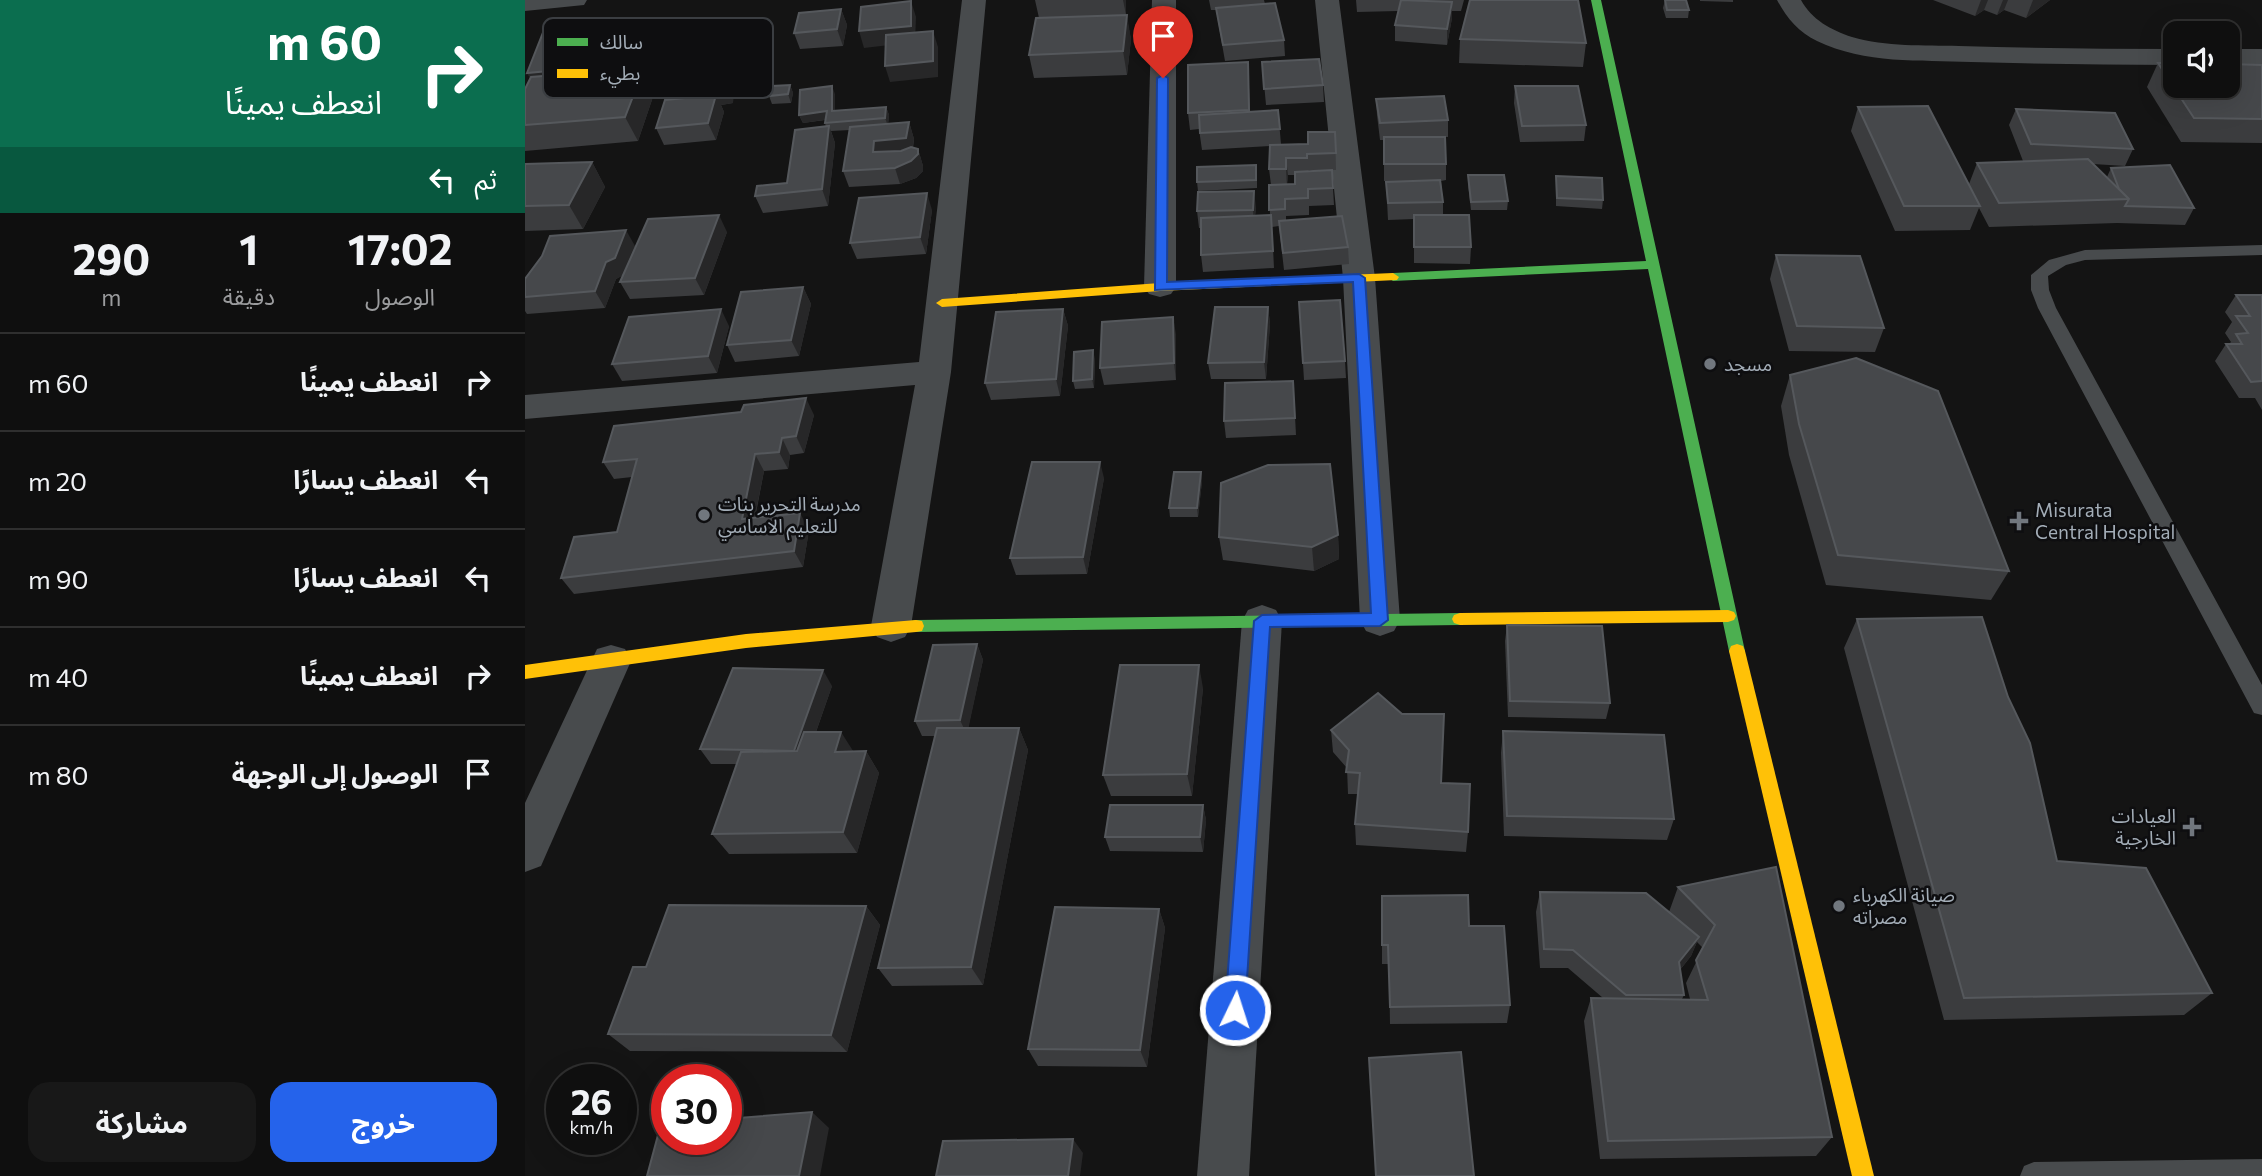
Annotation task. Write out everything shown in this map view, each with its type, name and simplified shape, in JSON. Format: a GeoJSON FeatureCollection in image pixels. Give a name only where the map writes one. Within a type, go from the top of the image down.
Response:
{"type":"FeatureCollection","features":[{"type":"Feature","properties":{"kind":"street"},"geometry":{"type":"LineString","coordinates":[[525,4],[575,0]]}},
{"type":"Feature","properties":{"kind":"street"},"geometry":{"type":"LineString","coordinates":[[891,626],[934,372],[974,0]]}},
{"type":"Feature","properties":{"kind":"street"},"geometry":{"type":"LineString","coordinates":[[1160,287],[1164,0]]}},
{"type":"Feature","properties":{"kind":"street"},"geometry":{"type":"LineString","coordinates":[[1327,0],[1359,278],[1380,620]]}},
{"type":"Feature","properties":{"kind":"street"},"geometry":{"type":"LineString","coordinates":[[1596,0],[1728,616],[1863,1176]]}},
{"type":"Feature","properties":{"kind":"street"},"geometry":{"type":"LineString","coordinates":[[1789,0],[1806,24],[1827,37],[1857,47],[1882,51],[2063,57],[2163,57]]}},
{"type":"Feature","properties":{"kind":"street"},"geometry":{"type":"LineString","coordinates":[[2240,57],[2262,57]]}},
{"type":"Feature","properties":{"kind":"street"},"geometry":{"type":"LineString","coordinates":[[942,303],[1160,287],[1654,265]]}},
{"type":"Feature","properties":{"kind":"street"},"geometry":{"type":"LineString","coordinates":[[525,407],[934,372]]}},
{"type":"Feature","properties":{"kind":"street"},"geometry":{"type":"LineString","coordinates":[[525,672],[746,641],[891,626],[1728,616]]}},
{"type":"Feature","properties":{"kind":"street"},"geometry":{"type":"LineString","coordinates":[[1223,1176],[1262,621]]}},
{"type":"Feature","properties":{"kind":"street"},"geometry":{"type":"LineString","coordinates":[[525,852],[611,661]]}},
{"type":"Feature","properties":{"kind":"lane"},"geometry":{"type":"LineString","coordinates":[[2262,250],[2085,255],[2064,258],[2049,265],[2039,275],[2040,290],[2047,308],[2262,706]]}},
{"type":"Feature","properties":{"kind":"lane"},"geometry":{"type":"LineString","coordinates":[[2034,1176],[2262,1173]]}},
{"type":"Feature","properties":{"kind":"building"},"geometry":{"type":"Polygon","coordinates":[[[1401,0],[1452,2],[1447,29],[1395,25],[1401,0]]]}},
{"type":"Feature","properties":{"kind":"building"},"geometry":{"type":"Polygon","coordinates":[[[1470,0],[1578,0],[1586,43],[1460,39],[1470,0]]]}},
{"type":"Feature","properties":{"kind":"building"},"geometry":{"type":"Polygon","coordinates":[[[1665,0],[1686,0],[1689,10],[1667,10],[1665,0]]]}},
{"type":"Feature","properties":{"kind":"building"},"geometry":{"type":"Polygon","coordinates":[[[911,1],[911,26],[859,31],[861,7],[911,1]]]}},
{"type":"Feature","properties":{"kind":"building"},"geometry":{"type":"Polygon","coordinates":[[[1275,3],[1284,40],[1223,45],[1216,8],[1275,3]]]}},
{"type":"Feature","properties":{"kind":"building"},"geometry":{"type":"Polygon","coordinates":[[[841,9],[837,29],[794,33],[799,13],[841,9]]]}},
{"type":"Feature","properties":{"kind":"building"},"geometry":{"type":"Polygon","coordinates":[[[1127,15],[1123,51],[1029,55],[1036,18],[1127,15]]]}},
{"type":"Feature","properties":{"kind":"building"},"geometry":{"type":"Polygon","coordinates":[[[933,31],[933,61],[885,66],[886,35],[933,31]]]}},
{"type":"Feature","properties":{"kind":"building"},"geometry":{"type":"Polygon","coordinates":[[[543,33],[543,71],[527,73],[543,33]]]}},
{"type":"Feature","properties":{"kind":"building"},"geometry":{"type":"Polygon","coordinates":[[[1319,59],[1323,85],[1264,89],[1262,62],[1319,59]]]}},
{"type":"Feature","properties":{"kind":"building"},"geometry":{"type":"Polygon","coordinates":[[[1248,62],[1249,110],[1188,113],[1188,65],[1248,62]]]}},
{"type":"Feature","properties":{"kind":"building"},"geometry":{"type":"Polygon","coordinates":[[[2240,64],[2262,65],[2262,119],[2194,118],[2181,98],[2240,98],[2240,64]]]}},
{"type":"Feature","properties":{"kind":"building"},"geometry":{"type":"Polygon","coordinates":[[[543,76],[543,98],[632,98],[625,117],[525,125],[525,89],[531,77],[543,76]]]}},
{"type":"Feature","properties":{"kind":"building"},"geometry":{"type":"Polygon","coordinates":[[[790,85],[788,94],[773,96],[773,86],[790,85]]]}},
{"type":"Feature","properties":{"kind":"building"},"geometry":{"type":"Polygon","coordinates":[[[832,86],[832,111],[886,107],[885,118],[825,123],[827,111],[799,115],[800,90],[832,86]]]}},
{"type":"Feature","properties":{"kind":"building"},"geometry":{"type":"Polygon","coordinates":[[[1515,86],[1578,86],[1586,125],[1522,126],[1515,86]]]}},
{"type":"Feature","properties":{"kind":"building"},"geometry":{"type":"Polygon","coordinates":[[[1444,96],[1448,120],[1380,123],[1376,99],[1444,96]]]}},
{"type":"Feature","properties":{"kind":"building"},"geometry":{"type":"Polygon","coordinates":[[[715,98],[708,123],[656,128],[665,100],[715,98]]]}},
{"type":"Feature","properties":{"kind":"building"},"geometry":{"type":"Polygon","coordinates":[[[1928,106],[1980,206],[1904,206],[1858,107],[1928,106]]]}},
{"type":"Feature","properties":{"kind":"building"},"geometry":{"type":"Polygon","coordinates":[[[2016,109],[2115,113],[2133,149],[2031,144],[2016,109]]]}},
{"type":"Feature","properties":{"kind":"building"},"geometry":{"type":"Polygon","coordinates":[[[1278,110],[1280,129],[1200,133],[1199,115],[1278,110]]]}},
{"type":"Feature","properties":{"kind":"building"},"geometry":{"type":"Polygon","coordinates":[[[909,122],[906,138],[874,141],[873,152],[901,151],[911,147],[918,149],[918,154],[911,161],[895,168],[843,171],[850,127],[909,122]]]}},
{"type":"Feature","properties":{"kind":"building"},"geometry":{"type":"Polygon","coordinates":[[[829,126],[822,189],[755,196],[757,186],[787,183],[795,130],[829,126]]]}},
{"type":"Feature","properties":{"kind":"building"},"geometry":{"type":"Polygon","coordinates":[[[1308,132],[1335,132],[1336,153],[1286,158],[1286,169],[1269,169],[1270,145],[1308,144],[1308,132]]]}},
{"type":"Feature","properties":{"kind":"building"},"geometry":{"type":"Polygon","coordinates":[[[1384,137],[1445,137],[1446,164],[1384,164],[1384,137]]]}},
{"type":"Feature","properties":{"kind":"building"},"geometry":{"type":"Polygon","coordinates":[[[2088,159],[2129,199],[1999,203],[1977,163],[2088,159]]]}},
{"type":"Feature","properties":{"kind":"building"},"geometry":{"type":"Polygon","coordinates":[[[592,162],[569,205],[525,206],[525,164],[592,162]]]}},
{"type":"Feature","properties":{"kind":"building"},"geometry":{"type":"Polygon","coordinates":[[[1256,165],[1256,180],[1197,182],[1197,167],[1256,165]]]}},
{"type":"Feature","properties":{"kind":"building"},"geometry":{"type":"Polygon","coordinates":[[[2170,165],[2194,208],[2125,206],[2129,199],[2119,189],[2111,168],[2170,165]]]}},
{"type":"Feature","properties":{"kind":"building"},"geometry":{"type":"Polygon","coordinates":[[[1332,170],[1333,188],[1308,189],[1308,198],[1285,199],[1285,209],[1269,210],[1269,185],[1295,184],[1295,172],[1332,170]]]}},
{"type":"Feature","properties":{"kind":"building"},"geometry":{"type":"Polygon","coordinates":[[[1468,175],[1504,175],[1508,201],[1471,202],[1468,175]]]}},
{"type":"Feature","properties":{"kind":"building"},"geometry":{"type":"Polygon","coordinates":[[[1556,176],[1602,178],[1603,200],[1557,198],[1556,176]]]}},
{"type":"Feature","properties":{"kind":"building"},"geometry":{"type":"Polygon","coordinates":[[[1440,180],[1443,202],[1388,203],[1386,182],[1440,180]]]}},
{"type":"Feature","properties":{"kind":"building"},"geometry":{"type":"Polygon","coordinates":[[[1254,191],[1253,210],[1197,211],[1198,192],[1254,191]]]}},
{"type":"Feature","properties":{"kind":"building"},"geometry":{"type":"Polygon","coordinates":[[[927,193],[920,237],[850,243],[859,198],[927,193]]]}},
{"type":"Feature","properties":{"kind":"building"},"geometry":{"type":"Polygon","coordinates":[[[719,215],[695,278],[620,282],[648,219],[719,215]]]}},
{"type":"Feature","properties":{"kind":"building"},"geometry":{"type":"Polygon","coordinates":[[[1271,215],[1273,251],[1201,255],[1201,218],[1271,215]]]}},
{"type":"Feature","properties":{"kind":"building"},"geometry":{"type":"Polygon","coordinates":[[[1414,215],[1469,215],[1471,247],[1414,247],[1414,215]]]}},
{"type":"Feature","properties":{"kind":"building"},"geometry":{"type":"Polygon","coordinates":[[[1342,216],[1348,247],[1283,253],[1279,221],[1342,216]]]}},
{"type":"Feature","properties":{"kind":"building"},"geometry":{"type":"Polygon","coordinates":[[[626,230],[615,258],[606,262],[595,291],[525,297],[525,279],[542,256],[550,236],[626,230]]]}},
{"type":"Feature","properties":{"kind":"building"},"geometry":{"type":"Polygon","coordinates":[[[1776,255],[1860,256],[1884,328],[1797,326],[1776,255]]]}},
{"type":"Feature","properties":{"kind":"building"},"geometry":{"type":"Polygon","coordinates":[[[803,287],[791,340],[727,345],[741,292],[803,287]]]}},
{"type":"Feature","properties":{"kind":"building"},"geometry":{"type":"Polygon","coordinates":[[[2236,295],[2262,295],[2262,381],[2251,382],[2226,344],[2242,344],[2236,334],[2248,333],[2236,316],[2250,316],[2236,295]]]}},
{"type":"Feature","properties":{"kind":"building"},"geometry":{"type":"Polygon","coordinates":[[[1340,300],[1345,361],[1303,363],[1299,302],[1340,300]]]}},
{"type":"Feature","properties":{"kind":"building"},"geometry":{"type":"Polygon","coordinates":[[[1215,307],[1268,307],[1264,362],[1208,363],[1215,307]]]}},
{"type":"Feature","properties":{"kind":"building"},"geometry":{"type":"Polygon","coordinates":[[[721,309],[708,356],[612,364],[629,317],[721,309]]]}},
{"type":"Feature","properties":{"kind":"building"},"geometry":{"type":"Polygon","coordinates":[[[1063,309],[1056,379],[985,383],[996,312],[1063,309]]]}},
{"type":"Feature","properties":{"kind":"building"},"geometry":{"type":"Polygon","coordinates":[[[1173,317],[1174,363],[1100,368],[1102,322],[1173,317]]]}},
{"type":"Feature","properties":{"kind":"building"},"geometry":{"type":"Polygon","coordinates":[[[1093,350],[1092,379],[1073,381],[1074,352],[1093,350]]]}},
{"type":"Feature","properties":{"kind":"building"},"geometry":{"type":"Polygon","coordinates":[[[1856,358],[1938,391],[2009,571],[1838,555],[1799,424],[1790,375],[1856,358]]]}},
{"type":"Feature","properties":{"kind":"building"},"geometry":{"type":"Polygon","coordinates":[[[1293,381],[1295,418],[1224,421],[1225,383],[1293,381]]]}},
{"type":"Feature","properties":{"kind":"building"},"geometry":{"type":"Polygon","coordinates":[[[806,398],[796,436],[782,438],[779,452],[755,454],[742,519],[800,513],[794,551],[561,578],[574,537],[617,532],[637,459],[603,462],[614,426],[741,412],[744,405],[806,398]]]}},
{"type":"Feature","properties":{"kind":"building"},"geometry":{"type":"Polygon","coordinates":[[[1032,462],[1100,462],[1083,557],[1010,558],[1032,462]]]}},
{"type":"Feature","properties":{"kind":"building"},"geometry":{"type":"Polygon","coordinates":[[[1330,464],[1338,535],[1312,547],[1219,537],[1221,483],[1268,465],[1330,464]]]}},
{"type":"Feature","properties":{"kind":"building"},"geometry":{"type":"Polygon","coordinates":[[[1174,472],[1201,472],[1197,508],[1169,508],[1174,472]]]}},
{"type":"Feature","properties":{"kind":"building"},"geometry":{"type":"Polygon","coordinates":[[[1982,617],[2008,697],[2030,743],[2057,861],[2146,868],[2212,993],[1964,998],[1857,619],[1982,617]]]}},
{"type":"Feature","properties":{"kind":"building"},"geometry":{"type":"Polygon","coordinates":[[[1507,625],[1602,626],[1610,703],[1510,701],[1507,625]]]}},
{"type":"Feature","properties":{"kind":"building"},"geometry":{"type":"Polygon","coordinates":[[[977,644],[960,720],[915,721],[933,645],[977,644]]]}},
{"type":"Feature","properties":{"kind":"building"},"geometry":{"type":"Polygon","coordinates":[[[1120,665],[1199,665],[1187,774],[1103,775],[1120,665]]]}},
{"type":"Feature","properties":{"kind":"building"},"geometry":{"type":"Polygon","coordinates":[[[733,668],[823,670],[794,751],[700,749],[733,668]]]}},
{"type":"Feature","properties":{"kind":"building"},"geometry":{"type":"Polygon","coordinates":[[[1378,693],[1402,714],[1444,714],[1441,783],[1470,784],[1468,832],[1355,824],[1360,773],[1346,772],[1349,750],[1331,730],[1378,693]]]}},
{"type":"Feature","properties":{"kind":"building"},"geometry":{"type":"Polygon","coordinates":[[[937,728],[1019,728],[971,967],[878,968],[937,728]]]}},
{"type":"Feature","properties":{"kind":"building"},"geometry":{"type":"Polygon","coordinates":[[[1503,731],[1664,735],[1674,819],[1507,816],[1503,731]]]}},
{"type":"Feature","properties":{"kind":"building"},"geometry":{"type":"Polygon","coordinates":[[[804,732],[841,732],[835,752],[866,751],[843,832],[712,834],[741,752],[797,751],[804,732]]]}},
{"type":"Feature","properties":{"kind":"building"},"geometry":{"type":"Polygon","coordinates":[[[1110,805],[1203,805],[1200,837],[1105,837],[1110,805]]]}},
{"type":"Feature","properties":{"kind":"building"},"geometry":{"type":"Polygon","coordinates":[[[1776,867],[1832,1137],[1608,1141],[1591,998],[1708,1000],[1696,960],[1715,925],[1678,887],[1776,867]]]}},
{"type":"Feature","properties":{"kind":"building"},"geometry":{"type":"Polygon","coordinates":[[[1540,892],[1646,893],[1699,937],[1679,962],[1684,995],[1626,995],[1573,950],[1544,949],[1540,892]]]}},
{"type":"Feature","properties":{"kind":"building"},"geometry":{"type":"Polygon","coordinates":[[[1468,895],[1469,926],[1504,926],[1510,1005],[1390,1007],[1388,945],[1382,945],[1382,896],[1468,895]]]}},
{"type":"Feature","properties":{"kind":"building"},"geometry":{"type":"Polygon","coordinates":[[[669,905],[866,906],[831,1035],[608,1034],[633,967],[646,967],[669,905]]]}},
{"type":"Feature","properties":{"kind":"building"},"geometry":{"type":"Polygon","coordinates":[[[1055,907],[1159,909],[1140,1050],[1028,1049],[1055,907]]]}},
{"type":"Feature","properties":{"kind":"building"},"geometry":{"type":"Polygon","coordinates":[[[1461,1052],[1474,1176],[1376,1176],[1369,1058],[1461,1052]]]}},
{"type":"Feature","properties":{"kind":"building"},"geometry":{"type":"Polygon","coordinates":[[[812,1112],[799,1176],[647,1176],[653,1155],[742,1155],[742,1118],[812,1112]]]}},
{"type":"Feature","properties":{"kind":"building"},"geometry":{"type":"Polygon","coordinates":[[[1073,1139],[1068,1176],[936,1176],[943,1141],[1073,1139]]]}},
{"type":"Feature","properties":{"kind":"traffic: fast"},"geometry":{"type":"LineString","coordinates":[[1596,0],[1737,651]]}},
{"type":"Feature","properties":{"kind":"traffic: fast"},"geometry":{"type":"LineString","coordinates":[[1393,277],[1654,265]]}},
{"type":"Feature","properties":{"kind":"traffic: fast"},"geometry":{"type":"LineString","coordinates":[[916,626],[1460,619]]}},
{"type":"Feature","properties":{"kind":"traffic: slow"},"geometry":{"type":"LineString","coordinates":[[942,303],[1160,287],[1393,277]]}},
{"type":"Feature","properties":{"kind":"traffic: slow"},"geometry":{"type":"LineString","coordinates":[[1460,619],[1728,616]]}},
{"type":"Feature","properties":{"kind":"traffic: slow"},"geometry":{"type":"LineString","coordinates":[[525,672],[746,641],[916,626]]}},
{"type":"Feature","properties":{"kind":"traffic: slow"},"geometry":{"type":"LineString","coordinates":[[1737,651],[1863,1176]]}},
{"type":"Feature","properties":{"kind":"place","name":"مسجد"},"geometry":{"type":"Point","coordinates":[1710,364]}},
{"type":"Feature","properties":{"kind":"place","name":"مدرسة التحرير بنات للتعليم الاساسي"},"geometry":{"type":"Point","coordinates":[704,515]}},
{"type":"Feature","properties":{"kind":"place","name":"Misurata Central Hospital"},"geometry":{"type":"Point","coordinates":[2019,521]}},
{"type":"Feature","properties":{"kind":"place","name":"العيادات الخارجية"},"geometry":{"type":"Point","coordinates":[2192,827]}},
{"type":"Feature","properties":{"kind":"place","name":"صيانة الكهرباء مصراته"},"geometry":{"type":"Point","coordinates":[1839,906]}},
{"type":"Feature","properties":{"kind":"route"},"geometry":{"type":"LineString","coordinates":[[1163,78],[1160,287],[1359,278],[1380,620],[1262,621],[1235,1010]]}}]}
